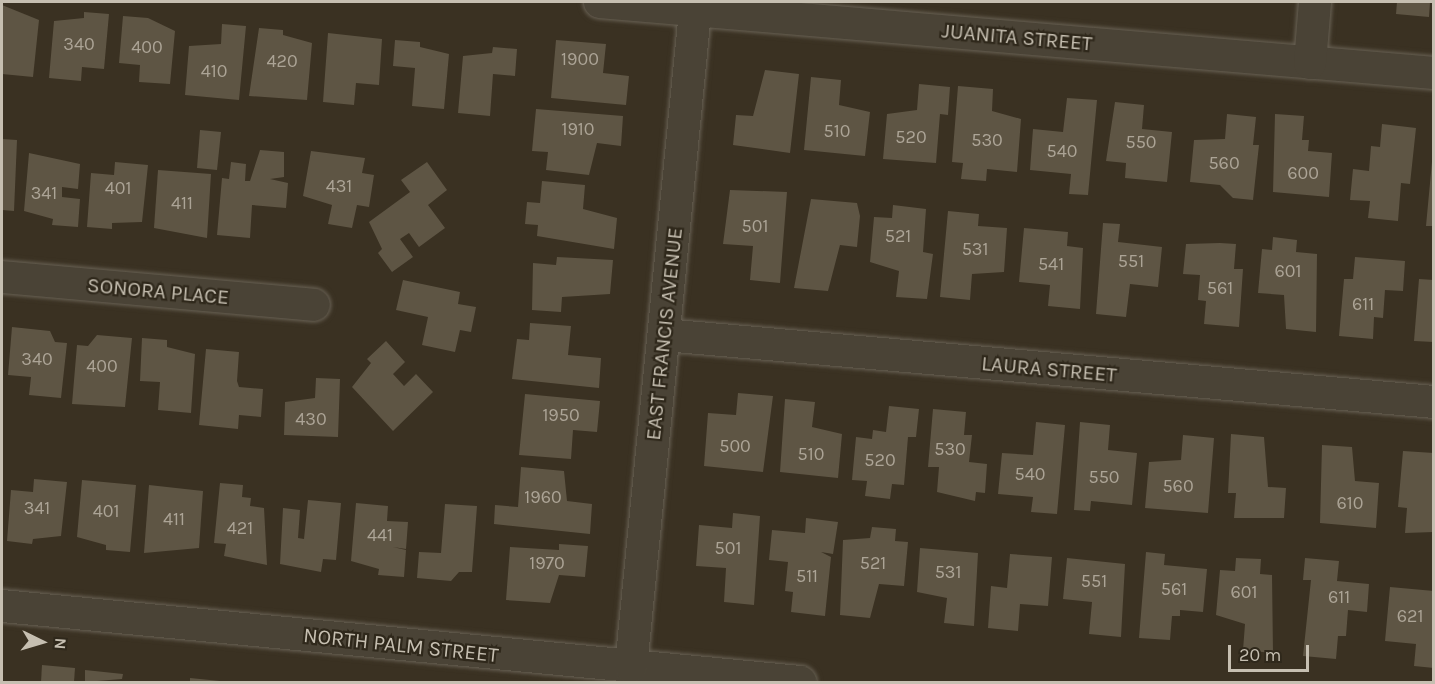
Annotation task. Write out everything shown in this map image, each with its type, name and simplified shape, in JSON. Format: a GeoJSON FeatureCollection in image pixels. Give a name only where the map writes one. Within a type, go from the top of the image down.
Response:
{"type":"FeatureCollection","features":[{"type":"Feature","properties":{"kind":"street","name":"JUANITA STREET"},"geometry":{"type":"LineString","coordinates":[[600,2],[696,6],[1434,74]]}},
{"type":"Feature","properties":{"kind":"street"},"geometry":{"type":"LineString","coordinates":[[1310,63],[1315,2]]}},
{"type":"Feature","properties":{"kind":"street","name":"EAST FRANCIS AVENUE"},"geometry":{"type":"LineString","coordinates":[[632,667],[696,6]]}},
{"type":"Feature","properties":{"kind":"street","name":"SONORA PLACE"},"geometry":{"type":"LineString","coordinates":[[2,277],[314,305]]}},
{"type":"Feature","properties":{"kind":"street","name":"LAURA STREET"},"geometry":{"type":"LineString","coordinates":[[664,335],[1434,402]]}},
{"type":"Feature","properties":{"kind":"street","name":"NORTH PALM STREET"},"geometry":{"type":"LineString","coordinates":[[2,606],[800,682]]}},
{"type":"Feature","properties":{"kind":"building"},"geometry":{"type":"Polygon","coordinates":[[[1397,2],[1430,2],[1429,17],[1396,14],[1397,2]]]}},
{"type":"Feature","properties":{"kind":"building"},"geometry":{"type":"Polygon","coordinates":[[[2,5],[39,20],[33,77],[2,74],[2,5]]]}},
{"type":"Feature","properties":{"kind":"building"},"geometry":{"type":"Polygon","coordinates":[[[84,12],[109,14],[104,69],[82,67],[81,81],[49,78],[54,21],[84,18],[84,12]]]}},
{"type":"Feature","properties":{"kind":"building"},"geometry":{"type":"Polygon","coordinates":[[[123,16],[148,18],[175,31],[170,84],[139,82],[140,65],[119,63],[123,16]]]}},
{"type":"Feature","properties":{"kind":"building"},"geometry":{"type":"Polygon","coordinates":[[[222,24],[246,26],[239,100],[185,95],[189,46],[221,44],[222,24]]]}},
{"type":"Feature","properties":{"kind":"building"},"geometry":{"type":"Polygon","coordinates":[[[259,28],[283,30],[283,35],[312,43],[307,100],[249,96],[259,28]]]}},
{"type":"Feature","properties":{"kind":"building"},"geometry":{"type":"Polygon","coordinates":[[[328,33],[382,39],[379,85],[356,83],[354,105],[323,102],[328,33]]]}},
{"type":"Feature","properties":{"kind":"building"},"geometry":{"type":"Polygon","coordinates":[[[395,40],[420,42],[420,47],[449,54],[444,109],[412,106],[415,68],[393,66],[395,40]]]}},
{"type":"Feature","properties":{"kind":"building"},"geometry":{"type":"Polygon","coordinates":[[[556,40],[606,44],[603,73],[629,76],[626,105],[551,98],[556,40]]]}},
{"type":"Feature","properties":{"kind":"building"},"geometry":{"type":"Polygon","coordinates":[[[493,47],[517,49],[515,76],[493,74],[490,116],[458,113],[463,56],[492,53],[493,47]]]}},
{"type":"Feature","properties":{"kind":"building"},"geometry":{"type":"Polygon","coordinates":[[[765,70],[799,74],[790,153],[733,145],[736,115],[753,116],[765,70]]]}},
{"type":"Feature","properties":{"kind":"building"},"geometry":{"type":"Polygon","coordinates":[[[811,77],[841,80],[839,105],[870,112],[865,156],[804,150],[811,77]]]}},
{"type":"Feature","properties":{"kind":"building"},"geometry":{"type":"Polygon","coordinates":[[[919,84],[950,87],[948,115],[940,114],[936,163],[883,159],[887,114],[917,110],[919,84]]]}},
{"type":"Feature","properties":{"kind":"building"},"geometry":{"type":"Polygon","coordinates":[[[958,86],[993,89],[992,111],[1021,119],[1017,172],[987,169],[986,181],[961,179],[963,163],[952,162],[958,86]]]}},
{"type":"Feature","properties":{"kind":"building"},"geometry":{"type":"Polygon","coordinates":[[[1067,98],[1097,100],[1088,195],[1069,194],[1071,174],[1030,170],[1033,129],[1063,132],[1067,98]]]}},
{"type":"Feature","properties":{"kind":"building"},"geometry":{"type":"Polygon","coordinates":[[[1115,102],[1144,105],[1142,129],[1172,132],[1167,182],[1125,178],[1126,163],[1106,161],[1115,102]]]}},
{"type":"Feature","properties":{"kind":"building"},"geometry":{"type":"Polygon","coordinates":[[[536,109],[623,116],[621,146],[597,143],[589,175],[546,170],[548,152],[532,151],[536,109]]]}},
{"type":"Feature","properties":{"kind":"building"},"geometry":{"type":"Polygon","coordinates":[[[1227,114],[1256,117],[1253,145],[1259,145],[1253,200],[1233,198],[1220,185],[1190,182],[1194,140],[1225,139],[1227,114]]]}},
{"type":"Feature","properties":{"kind":"building"},"geometry":{"type":"Polygon","coordinates":[[[1275,114],[1304,116],[1302,140],[1309,140],[1308,151],[1332,153],[1329,197],[1273,192],[1275,114]]]}},
{"type":"Feature","properties":{"kind":"building"},"geometry":{"type":"Polygon","coordinates":[[[1382,124],[1416,128],[1410,184],[1401,183],[1398,221],[1368,218],[1370,201],[1350,200],[1353,169],[1369,171],[1371,146],[1380,147],[1382,124]]]}},
{"type":"Feature","properties":{"kind":"building"},"geometry":{"type":"Polygon","coordinates":[[[200,130],[221,132],[217,170],[197,168],[200,130]]]}},
{"type":"Feature","properties":{"kind":"building"},"geometry":{"type":"Polygon","coordinates":[[[2,139],[17,140],[14,211],[2,210],[2,139]]]}},
{"type":"Feature","properties":{"kind":"building"},"geometry":{"type":"Polygon","coordinates":[[[1434,140],[1434,226],[1426,226],[1434,140]]]}},
{"type":"Feature","properties":{"kind":"building"},"geometry":{"type":"Polygon","coordinates":[[[260,150],[284,152],[284,177],[270,179],[288,183],[286,208],[252,205],[250,238],[217,235],[222,178],[229,179],[231,162],[246,164],[245,181],[250,181],[260,150]]]}},
{"type":"Feature","properties":{"kind":"building"},"geometry":{"type":"Polygon","coordinates":[[[311,151],[365,158],[362,173],[374,175],[369,207],[357,205],[352,228],[328,224],[332,205],[303,196],[311,151]]]}},
{"type":"Feature","properties":{"kind":"building"},"geometry":{"type":"Polygon","coordinates":[[[29,153],[80,164],[78,189],[62,187],[62,197],[80,199],[78,227],[52,225],[53,219],[24,211],[29,153]]]}},
{"type":"Feature","properties":{"kind":"building"},"geometry":{"type":"Polygon","coordinates":[[[115,162],[148,165],[142,222],[112,223],[112,229],[87,227],[91,173],[114,175],[115,162]]]}},
{"type":"Feature","properties":{"kind":"building"},"geometry":{"type":"Polygon","coordinates":[[[427,162],[447,190],[428,205],[445,228],[419,247],[409,233],[400,239],[413,257],[392,272],[378,253],[382,249],[369,222],[410,192],[401,180],[427,162]]]}},
{"type":"Feature","properties":{"kind":"building"},"geometry":{"type":"Polygon","coordinates":[[[158,170],[211,174],[207,238],[154,228],[158,170]]]}},
{"type":"Feature","properties":{"kind":"building"},"geometry":{"type":"Polygon","coordinates":[[[542,181],[585,185],[583,209],[617,218],[614,249],[537,236],[538,225],[525,224],[527,202],[540,203],[542,181]]]}},
{"type":"Feature","properties":{"kind":"building"},"geometry":{"type":"Polygon","coordinates":[[[730,190],[787,192],[780,283],[750,280],[753,246],[723,244],[730,190]]]}},
{"type":"Feature","properties":{"kind":"building"},"geometry":{"type":"Polygon","coordinates":[[[811,199],[857,203],[860,216],[857,247],[840,245],[828,291],[794,288],[811,199]]]}},
{"type":"Feature","properties":{"kind":"building"},"geometry":{"type":"Polygon","coordinates":[[[893,205],[926,209],[923,252],[933,254],[927,299],[896,297],[899,271],[870,262],[874,217],[892,218],[893,205]]]}},
{"type":"Feature","properties":{"kind":"building"},"geometry":{"type":"Polygon","coordinates":[[[948,211],[979,214],[978,226],[1007,228],[1004,272],[972,274],[970,300],[940,297],[948,211]]]}},
{"type":"Feature","properties":{"kind":"building"},"geometry":{"type":"Polygon","coordinates":[[[1103,223],[1120,224],[1118,242],[1162,247],[1158,287],[1130,284],[1126,317],[1096,314],[1103,223]]]}},
{"type":"Feature","properties":{"kind":"building"},"geometry":{"type":"Polygon","coordinates":[[[1024,228],[1068,232],[1067,246],[1083,248],[1080,309],[1048,306],[1050,285],[1019,282],[1024,228]]]}},
{"type":"Feature","properties":{"kind":"building"},"geometry":{"type":"Polygon","coordinates":[[[1273,237],[1297,240],[1296,252],[1317,254],[1316,332],[1286,329],[1284,295],[1258,293],[1262,249],[1272,250],[1273,237]]]}},
{"type":"Feature","properties":{"kind":"building"},"geometry":{"type":"Polygon","coordinates":[[[1186,244],[1236,244],[1234,269],[1243,269],[1239,327],[1204,324],[1206,301],[1198,300],[1200,275],[1183,274],[1186,244]]]}},
{"type":"Feature","properties":{"kind":"building"},"geometry":{"type":"Polygon","coordinates":[[[557,257],[613,260],[610,294],[562,297],[561,312],[532,310],[533,263],[556,265],[557,257]]]}},
{"type":"Feature","properties":{"kind":"building"},"geometry":{"type":"Polygon","coordinates":[[[1355,257],[1405,261],[1403,291],[1385,290],[1383,318],[1374,317],[1373,339],[1339,336],[1344,279],[1353,279],[1355,257]]]}},
{"type":"Feature","properties":{"kind":"building"},"geometry":{"type":"Polygon","coordinates":[[[1419,279],[1434,280],[1434,342],[1414,341],[1419,279]]]}},
{"type":"Feature","properties":{"kind":"building"},"geometry":{"type":"Polygon","coordinates":[[[403,280],[460,292],[458,304],[476,307],[471,332],[460,330],[455,352],[422,345],[428,317],[396,310],[403,280]]]}},
{"type":"Feature","properties":{"kind":"building"},"geometry":{"type":"Polygon","coordinates":[[[530,323],[571,326],[568,355],[601,358],[599,388],[512,379],[517,339],[529,340],[530,323]]]}},
{"type":"Feature","properties":{"kind":"building"},"geometry":{"type":"Polygon","coordinates":[[[12,327],[50,331],[55,342],[67,343],[61,398],[29,395],[31,377],[8,375],[12,327]]]}},
{"type":"Feature","properties":{"kind":"building"},"geometry":{"type":"Polygon","coordinates":[[[97,335],[132,338],[125,407],[72,404],[77,345],[88,346],[97,335]]]}},
{"type":"Feature","properties":{"kind":"building"},"geometry":{"type":"Polygon","coordinates":[[[142,338],[167,340],[167,347],[195,354],[191,413],[158,410],[160,382],[140,381],[142,338]]]}},
{"type":"Feature","properties":{"kind":"building"},"geometry":{"type":"Polygon","coordinates":[[[386,341],[405,362],[393,374],[404,386],[416,374],[433,392],[393,431],[352,387],[371,363],[367,359],[386,341]]]}},
{"type":"Feature","properties":{"kind":"building"},"geometry":{"type":"Polygon","coordinates":[[[206,349],[239,352],[237,381],[239,387],[263,389],[261,417],[239,415],[238,429],[199,425],[206,349]]]}},
{"type":"Feature","properties":{"kind":"building"},"geometry":{"type":"Polygon","coordinates":[[[316,378],[340,379],[338,437],[284,435],[285,402],[315,398],[316,378]]]}},
{"type":"Feature","properties":{"kind":"building"},"geometry":{"type":"Polygon","coordinates":[[[738,393],[773,396],[763,472],[704,466],[708,413],[736,415],[738,393]]]}},
{"type":"Feature","properties":{"kind":"building"},"geometry":{"type":"Polygon","coordinates":[[[525,394],[600,401],[597,432],[573,430],[571,459],[519,455],[525,394]]]}},
{"type":"Feature","properties":{"kind":"building"},"geometry":{"type":"Polygon","coordinates":[[[785,399],[815,402],[812,427],[842,434],[838,478],[780,472],[785,399]]]}},
{"type":"Feature","properties":{"kind":"building"},"geometry":{"type":"Polygon","coordinates":[[[889,406],[919,409],[916,437],[908,437],[904,485],[892,484],[890,499],[865,496],[867,481],[852,480],[856,437],[872,439],[873,430],[886,432],[889,406]]]}},
{"type":"Feature","properties":{"kind":"building"},"geometry":{"type":"Polygon","coordinates":[[[933,409],[966,412],[964,435],[972,435],[969,462],[987,464],[985,493],[976,492],[975,501],[937,492],[939,467],[928,467],[933,409]]]}},
{"type":"Feature","properties":{"kind":"building"},"geometry":{"type":"Polygon","coordinates":[[[1036,422],[1065,425],[1057,514],[1031,512],[1033,497],[998,494],[1002,453],[1033,455],[1036,422]]]}},
{"type":"Feature","properties":{"kind":"building"},"geometry":{"type":"Polygon","coordinates":[[[1080,422],[1110,425],[1108,450],[1137,453],[1132,505],[1091,501],[1090,511],[1074,510],[1080,422]]]}},
{"type":"Feature","properties":{"kind":"building"},"geometry":{"type":"Polygon","coordinates":[[[1231,434],[1264,437],[1268,487],[1286,488],[1284,518],[1234,518],[1236,493],[1228,493],[1231,434]]]}},
{"type":"Feature","properties":{"kind":"building"},"geometry":{"type":"Polygon","coordinates":[[[1183,435],[1214,438],[1208,513],[1145,508],[1149,462],[1181,460],[1183,435]]]}},
{"type":"Feature","properties":{"kind":"building"},"geometry":{"type":"Polygon","coordinates":[[[1322,445],[1352,447],[1355,481],[1379,483],[1376,528],[1320,523],[1322,445]]]}},
{"type":"Feature","properties":{"kind":"building"},"geometry":{"type":"Polygon","coordinates":[[[1403,451],[1434,453],[1434,532],[1405,533],[1407,508],[1398,507],[1403,451]]]}},
{"type":"Feature","properties":{"kind":"building"},"geometry":{"type":"Polygon","coordinates":[[[521,467],[564,471],[567,501],[592,504],[590,534],[494,524],[495,505],[518,507],[521,467]]]}},
{"type":"Feature","properties":{"kind":"building"},"geometry":{"type":"Polygon","coordinates":[[[34,479],[67,482],[61,536],[33,539],[32,544],[7,541],[11,490],[33,492],[34,479]]]}},
{"type":"Feature","properties":{"kind":"building"},"geometry":{"type":"Polygon","coordinates":[[[82,480],[136,485],[130,552],[106,550],[106,545],[77,537],[82,480]]]}},
{"type":"Feature","properties":{"kind":"building"},"geometry":{"type":"Polygon","coordinates":[[[220,483],[243,485],[242,497],[251,498],[250,506],[264,508],[267,565],[224,556],[226,544],[214,543],[220,483]]]}},
{"type":"Feature","properties":{"kind":"building"},"geometry":{"type":"Polygon","coordinates":[[[149,485],[203,491],[199,548],[144,553],[149,485]]]}},
{"type":"Feature","properties":{"kind":"building"},"geometry":{"type":"Polygon","coordinates":[[[308,500],[341,503],[336,560],[323,559],[321,572],[280,564],[283,508],[300,510],[298,538],[304,539],[308,500]]]}},
{"type":"Feature","properties":{"kind":"building"},"geometry":{"type":"Polygon","coordinates":[[[356,503],[388,506],[387,521],[408,522],[406,549],[393,547],[406,550],[404,577],[378,575],[379,569],[351,561],[356,503]]]}},
{"type":"Feature","properties":{"kind":"building"},"geometry":{"type":"Polygon","coordinates":[[[445,504],[477,506],[472,572],[459,572],[451,581],[417,578],[419,552],[441,553],[445,504]]]}},
{"type":"Feature","properties":{"kind":"building"},"geometry":{"type":"Polygon","coordinates":[[[733,513],[760,516],[754,605],[724,602],[726,568],[696,566],[699,525],[732,528],[733,513]]]}},
{"type":"Feature","properties":{"kind":"building"},"geometry":{"type":"Polygon","coordinates":[[[806,518],[838,522],[833,554],[821,552],[831,557],[825,616],[791,612],[793,592],[785,591],[788,562],[769,560],[772,530],[805,533],[806,518]]]}},
{"type":"Feature","properties":{"kind":"building"},"geometry":{"type":"Polygon","coordinates":[[[872,527],[896,529],[895,541],[908,542],[904,586],[879,584],[870,618],[840,615],[843,540],[870,538],[872,527]]]}},
{"type":"Feature","properties":{"kind":"building"},"geometry":{"type":"Polygon","coordinates":[[[559,544],[588,546],[585,577],[559,575],[550,603],[506,600],[510,547],[559,550],[559,544]]]}},
{"type":"Feature","properties":{"kind":"building"},"geometry":{"type":"Polygon","coordinates":[[[920,548],[978,553],[974,626],[944,623],[947,598],[917,592],[920,548]]]}},
{"type":"Feature","properties":{"kind":"building"},"geometry":{"type":"Polygon","coordinates":[[[1146,552],[1165,554],[1164,565],[1207,569],[1203,612],[1180,610],[1180,616],[1172,616],[1170,640],[1139,638],[1146,552]]]}},
{"type":"Feature","properties":{"kind":"building"},"geometry":{"type":"Polygon","coordinates":[[[1010,554],[1052,557],[1048,606],[1020,604],[1018,631],[988,628],[991,586],[1007,588],[1010,554]]]}},
{"type":"Feature","properties":{"kind":"building"},"geometry":{"type":"Polygon","coordinates":[[[1067,558],[1125,564],[1121,637],[1089,634],[1092,602],[1063,599],[1067,558]]]}},
{"type":"Feature","properties":{"kind":"building"},"geometry":{"type":"Polygon","coordinates":[[[1236,558],[1261,559],[1260,574],[1272,575],[1273,653],[1243,650],[1245,624],[1216,615],[1220,570],[1235,571],[1236,558]]]}},
{"type":"Feature","properties":{"kind":"building"},"geometry":{"type":"Polygon","coordinates":[[[1305,558],[1339,561],[1337,581],[1369,584],[1367,612],[1348,610],[1346,636],[1338,636],[1336,659],[1303,656],[1311,580],[1303,580],[1305,558]]]}},
{"type":"Feature","properties":{"kind":"building"},"geometry":{"type":"Polygon","coordinates":[[[1390,587],[1434,591],[1434,668],[1414,666],[1416,644],[1385,641],[1390,587]]]}},
{"type":"Feature","properties":{"kind":"building"},"geometry":{"type":"Polygon","coordinates":[[[42,665],[75,668],[74,682],[41,682],[42,665]]]}},
{"type":"Feature","properties":{"kind":"building"},"geometry":{"type":"Polygon","coordinates":[[[85,670],[123,674],[122,679],[85,682],[85,670]]]}},
{"type":"Feature","properties":{"kind":"building"},"geometry":{"type":"Polygon","coordinates":[[[190,678],[220,681],[220,682],[190,682],[190,678]]]}}]}
